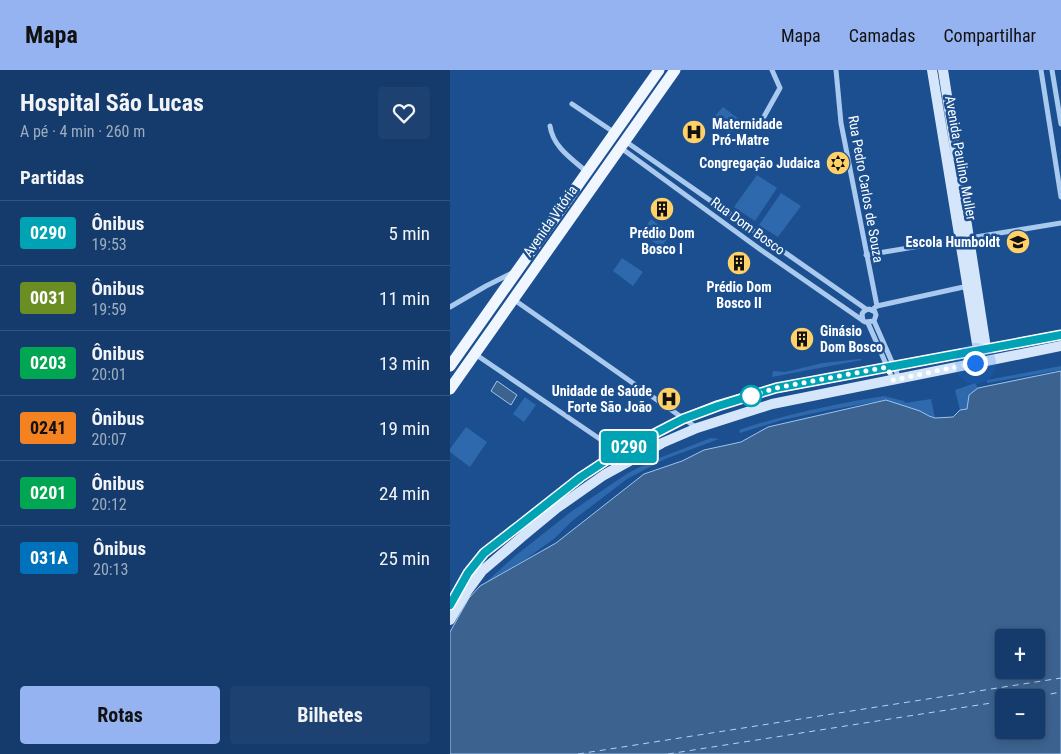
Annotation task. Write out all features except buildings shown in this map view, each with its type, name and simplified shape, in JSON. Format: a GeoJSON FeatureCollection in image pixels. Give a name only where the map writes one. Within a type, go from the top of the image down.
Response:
{"type":"FeatureCollection","features":[{"type":"Feature","properties":{"kind":"main road","name":"Avenida Vitória"},"geometry":{"type":"LineString","coordinates":[[450,366],[659,70]]}},
{"type":"Feature","properties":{"kind":"main road","name":"Avenida Vitória"},"geometry":{"type":"LineString","coordinates":[[450,389],[675,70]]}},
{"type":"Feature","properties":{"kind":"main road","name":"Avenida Paulino Muller"},"geometry":{"type":"LineString","coordinates":[[932,70],[965,239],[968,286],[982,349]]}},
{"type":"Feature","properties":{"kind":"main road","name":"Avenida Paulino Muller"},"geometry":{"type":"LineString","coordinates":[[943,70],[965,239],[982,349]]}},
{"type":"Feature","properties":{"kind":"main road"},"geometry":{"type":"LineString","coordinates":[[612,136],[623,144]]}},
{"type":"Feature","properties":{"kind":"main road"},"geometry":{"type":"LineString","coordinates":[[450,604],[468,573],[484,553],[581,477],[619,452],[683,419],[776,388],[1061,335]]}},
{"type":"Feature","properties":{"kind":"main road"},"geometry":{"type":"LineString","coordinates":[[450,620],[482,571],[557,508],[604,475],[631,459],[697,428],[772,404],[1061,346]]}},
{"type":"Feature","properties":{"kind":"main road"},"geometry":{"type":"LineString","coordinates":[[982,349],[994,359]]}},
{"type":"Feature","properties":{"kind":"street"},"geometry":{"type":"LineString","coordinates":[[762,122],[780,88],[772,70]]}},
{"type":"Feature","properties":{"kind":"street","name":"Rua Pedro Carlos de Souza"},"geometry":{"type":"LineString","coordinates":[[836,70],[841,123],[866,255],[872,308],[876,316],[868,322]]}},
{"type":"Feature","properties":{"kind":"street"},"geometry":{"type":"LineString","coordinates":[[1041,70],[1061,197]]}},
{"type":"Feature","properties":{"kind":"street"},"geometry":{"type":"LineString","coordinates":[[1052,70],[1061,124]]}},
{"type":"Feature","properties":{"kind":"street"},"geometry":{"type":"LineString","coordinates":[[572,104],[612,136]]}},
{"type":"Feature","properties":{"kind":"street"},"geometry":{"type":"LineString","coordinates":[[550,126],[552,136],[560,148],[587,172]]}},
{"type":"Feature","properties":{"kind":"street","name":"Rua Dom Bosco"},"geometry":{"type":"LineString","coordinates":[[623,144],[872,308]]}},
{"type":"Feature","properties":{"kind":"street","name":"Rua Dom Bosco"},"geometry":{"type":"LineString","coordinates":[[623,144],[761,250],[868,322]]}},
{"type":"Feature","properties":{"kind":"street"},"geometry":{"type":"LineString","coordinates":[[866,255],[1061,223]]}},
{"type":"Feature","properties":{"kind":"street"},"geometry":{"type":"LineString","coordinates":[[450,307],[517,271]]}},
{"type":"Feature","properties":{"kind":"street"},"geometry":{"type":"LineString","coordinates":[[896,379],[868,322],[862,314],[872,308],[968,286]]}},
{"type":"Feature","properties":{"kind":"street"},"geometry":{"type":"LineString","coordinates":[[513,299],[697,428]]}},
{"type":"Feature","properties":{"kind":"street"},"geometry":{"type":"LineString","coordinates":[[475,354],[619,452]]}},
{"type":"Feature","properties":{"kind":"shaded area"},"geometry":{"type":"Polygon","coordinates":[[[723,107],[740,120],[731,135],[713,118],[723,107]]]}},
{"type":"Feature","properties":{"kind":"shaded area"},"geometry":{"type":"Polygon","coordinates":[[[757,175],[777,188],[755,221],[734,207],[757,175]]]}},
{"type":"Feature","properties":{"kind":"shaded area"},"geometry":{"type":"Polygon","coordinates":[[[781,193],[801,206],[778,237],[759,225],[781,193]]]}},
{"type":"Feature","properties":{"kind":"shaded area"},"geometry":{"type":"Polygon","coordinates":[[[651,219],[671,234],[661,247],[641,233],[651,219]]]}},
{"type":"Feature","properties":{"kind":"shaded area"},"geometry":{"type":"Polygon","coordinates":[[[622,258],[643,272],[633,286],[613,271],[622,258]]]}},
{"type":"Feature","properties":{"kind":"shaded area"},"geometry":{"type":"Polygon","coordinates":[[[862,360],[772,377],[773,371],[785,372],[823,363],[862,360]]]}},
{"type":"Feature","properties":{"kind":"shaded area"},"geometry":{"type":"Polygon","coordinates":[[[1061,366],[1061,370],[987,383],[987,380],[1061,366]]]}},
{"type":"Feature","properties":{"kind":"shaded area"},"geometry":{"type":"Polygon","coordinates":[[[1061,371],[1061,754],[450,754],[450,632],[469,598],[480,586],[556,543],[644,474],[682,461],[704,450],[741,442],[768,427],[886,400],[935,418],[953,417],[960,410],[967,409],[969,395],[978,388],[1061,371]]]}},
{"type":"Feature","properties":{"kind":"shaded area"},"geometry":{"type":"Polygon","coordinates":[[[497,381],[517,395],[511,405],[491,391],[497,381]]]}},
{"type":"Feature","properties":{"kind":"shaded area"},"geometry":{"type":"Polygon","coordinates":[[[975,383],[978,388],[969,395],[967,409],[960,410],[955,390],[975,383]]]}},
{"type":"Feature","properties":{"kind":"shaded area"},"geometry":{"type":"Polygon","coordinates":[[[884,396],[904,401],[905,403],[931,399],[935,418],[886,400],[782,420],[740,433],[739,430],[811,410],[884,396]]]}},
{"type":"Feature","properties":{"kind":"shaded area"},"geometry":{"type":"Polygon","coordinates":[[[525,397],[536,405],[524,422],[513,414],[525,397]]]}},
{"type":"Feature","properties":{"kind":"shaded area"},"geometry":{"type":"Polygon","coordinates":[[[466,427],[487,442],[470,467],[450,452],[450,449],[466,427]]]}},
{"type":"Feature","properties":{"kind":"shaded area"},"geometry":{"type":"Polygon","coordinates":[[[711,438],[719,439],[665,459],[627,479],[572,521],[555,538],[526,559],[485,583],[515,556],[572,511],[628,473],[654,460],[711,438]]]}},
{"type":"Feature","properties":{"kind":"ferry route"},"geometry":{"type":"LineString","coordinates":[[578,754],[1061,678]]}},
{"type":"Feature","properties":{"kind":"ferry route"},"geometry":{"type":"LineString","coordinates":[[1045,695],[1061,692]]}},
{"type":"Feature","properties":{"kind":"ferry route"},"geometry":{"type":"LineString","coordinates":[[668,754],[995,702]]}},
{"type":"Feature","properties":{"kind":"bus line","name":"0290"},"geometry":{"type":"LineString","coordinates":[[450,605],[468,573],[484,553],[581,477],[619,452],[683,419],[776,388],[1061,335]]}},
{"type":"Feature","properties":{"kind":"place","name":"Maternidade Pró-Matre"},"geometry":{"type":"Point","coordinates":[694,132]}},
{"type":"Feature","properties":{"kind":"place","name":"Congregação Judaica"},"geometry":{"type":"Point","coordinates":[838,163]}},
{"type":"Feature","properties":{"kind":"place","name":"Prédio Dom Bosco I"},"geometry":{"type":"Point","coordinates":[662,209]}},
{"type":"Feature","properties":{"kind":"place","name":"Escola Humboldt"},"geometry":{"type":"Point","coordinates":[1018,242]}},
{"type":"Feature","properties":{"kind":"place","name":"Prédio Dom Bosco II"},"geometry":{"type":"Point","coordinates":[739,263]}},
{"type":"Feature","properties":{"kind":"place","name":"Ginásio Dom Bosco"},"geometry":{"type":"Point","coordinates":[802,339]}},
{"type":"Feature","properties":{"kind":"place","name":"Unidade de Saúde Forte São João"},"geometry":{"type":"Point","coordinates":[669,399]}},
{"type":"Feature","properties":{"kind":"route"},"geometry":{"type":"LineString","coordinates":[[751,396],[747,397],[776,388],[887,367],[893,380],[975,363]]}}]}
